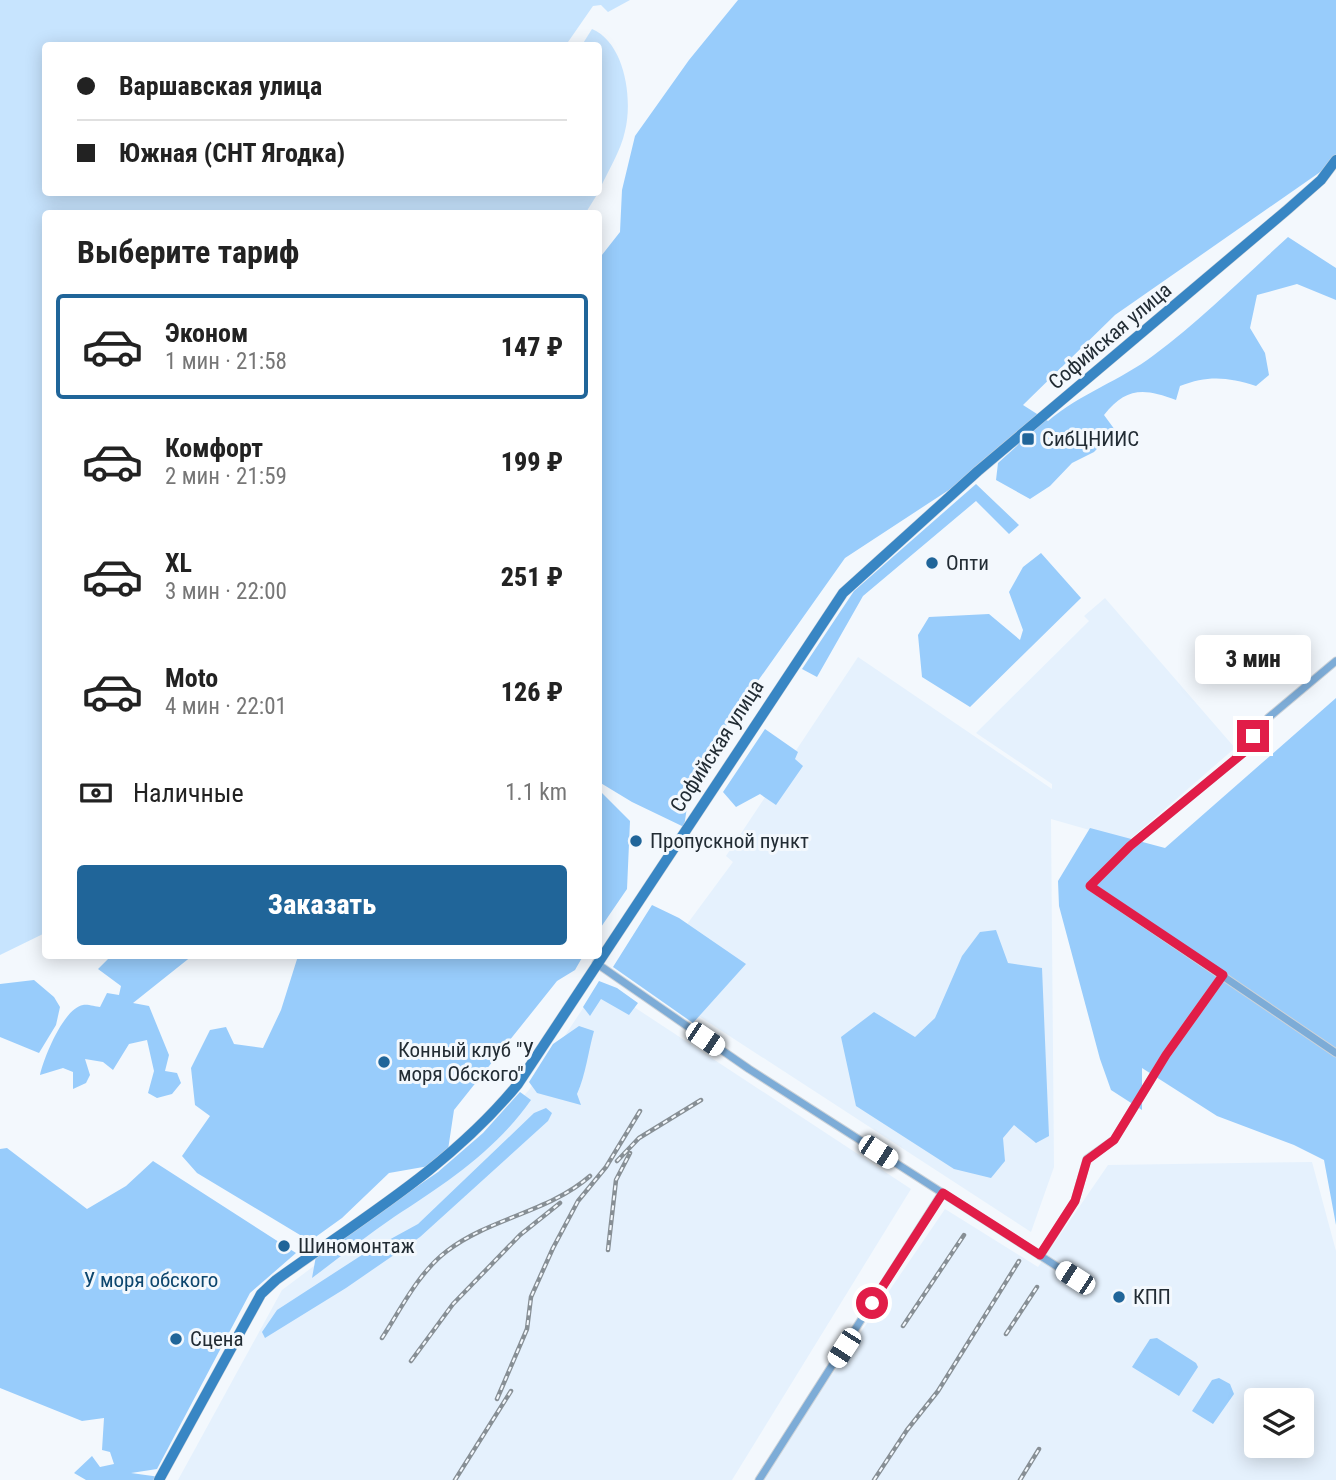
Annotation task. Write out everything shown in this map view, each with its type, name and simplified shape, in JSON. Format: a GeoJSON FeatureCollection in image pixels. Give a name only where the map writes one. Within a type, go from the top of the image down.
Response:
{"type":"FeatureCollection","features":[{"type":"Feature","properties":{"kind":"main road","name":"Софийская улица"},"geometry":{"type":"LineString","coordinates":[[602,954],[842,593],[978,471],[1287,210],[1321,180],[1336,160]]}},
{"type":"Feature","properties":{"kind":"main road","name":"Софийская улица"},"geometry":{"type":"LineString","coordinates":[[159,1480],[261,1294],[276,1280],[418,1180],[471,1137],[518,1084],[599,959]]}},
{"type":"Feature","properties":{"kind":"street"},"geometry":{"type":"LineString","coordinates":[[1336,661],[1268,718],[1243,753],[1130,846],[1090,886],[1336,1053]]}},
{"type":"Feature","properties":{"kind":"street"},"geometry":{"type":"LineString","coordinates":[[596,963],[749,1069],[1075,1278]]}},
{"type":"Feature","properties":{"kind":"street"},"geometry":{"type":"LineString","coordinates":[[1040,1255],[1075,1201],[1087,1160],[1114,1140],[1166,1055],[1223,975]]}},
{"type":"Feature","properties":{"kind":"street"},"geometry":{"type":"LineString","coordinates":[[759,1480],[943,1193]]}},
{"type":"Feature","properties":{"kind":"shaded area"},"geometry":{"type":"Polygon","coordinates":[[[0,0],[630,0],[608,12],[601,5],[593,6],[568,42],[42,42],[42,196],[596,196],[587,210],[42,210],[42,934],[0,955],[0,0]]]}},
{"type":"Feature","properties":{"kind":"shaded area"},"geometry":{"type":"Polygon","coordinates":[[[592,29],[603,36],[619,59],[627,88],[627,118],[623,139],[602,185],[602,42],[584,42],[592,29]]]}},
{"type":"Feature","properties":{"kind":"shaded area"},"geometry":{"type":"Polygon","coordinates":[[[1105,598],[1235,748],[1128,841],[1051,819],[1054,1167],[1031,1232],[645,981],[733,862],[726,856],[858,657],[1052,789],[1052,784],[976,733],[1089,621],[1084,616],[1105,598]]]}},
{"type":"Feature","properties":{"kind":"shaded area"},"geometry":{"type":"Polygon","coordinates":[[[599,984],[911,1189],[732,1480],[178,1480],[282,1290],[487,1136],[529,1090],[599,984]]]}},
{"type":"Feature","properties":{"kind":"shaded area"},"geometry":{"type":"Polygon","coordinates":[[[1312,1162],[1336,1251],[1336,1480],[760,1480],[945,1209],[1038,1267],[1108,1165],[1312,1162]]]}},
{"type":"Feature","properties":{"kind":"green space"},"geometry":{"type":"Polygon","coordinates":[[[738,0],[1336,0],[1336,161],[1115,315],[1023,405],[1048,421],[1141,364],[1205,313],[1288,237],[1336,268],[1336,300],[1297,284],[1257,295],[1250,328],[1265,353],[1269,375],[1256,386],[1227,379],[1209,379],[1180,386],[1176,400],[1145,392],[1128,395],[1104,415],[1115,430],[1094,452],[1072,463],[1050,486],[1030,499],[996,480],[998,463],[1019,444],[845,558],[692,774],[684,827],[632,802],[602,784],[602,255],[620,232],[622,190],[635,136],[689,60],[738,0]]]}},
{"type":"Feature","properties":{"kind":"green space"},"geometry":{"type":"Polygon","coordinates":[[[976,484],[1019,525],[1009,534],[976,501],[863,596],[817,677],[802,669],[854,591],[976,484]]]}},
{"type":"Feature","properties":{"kind":"green space"},"geometry":{"type":"Polygon","coordinates":[[[1041,553],[1081,598],[970,707],[922,677],[918,635],[929,617],[989,614],[1020,640],[1023,630],[1009,592],[1023,567],[1041,553]]]}},
{"type":"Feature","properties":{"kind":"green space"},"geometry":{"type":"Polygon","coordinates":[[[1336,698],[1336,1225],[1324,1160],[1294,1145],[1217,1116],[1142,1068],[1142,1110],[1111,1090],[1100,1059],[1059,906],[1058,881],[1090,828],[1165,848],[1336,698]]]}},
{"type":"Feature","properties":{"kind":"green space"},"geometry":{"type":"Polygon","coordinates":[[[765,729],[798,752],[795,759],[803,766],[776,805],[760,794],[736,807],[723,792],[765,729]]]}},
{"type":"Feature","properties":{"kind":"green space"},"geometry":{"type":"Polygon","coordinates":[[[602,793],[630,821],[627,889],[602,926],[602,793]]]}},
{"type":"Feature","properties":{"kind":"green space"},"geometry":{"type":"Polygon","coordinates":[[[652,905],[679,918],[746,964],[693,1023],[613,967],[652,905]]]}},
{"type":"Feature","properties":{"kind":"green space"},"geometry":{"type":"Polygon","coordinates":[[[996,930],[1008,963],[1042,968],[1049,1136],[1036,1143],[1014,1125],[1003,1138],[1005,1161],[991,1178],[954,1169],[856,1106],[841,1037],[874,1012],[915,1037],[935,1018],[962,956],[980,932],[996,930]]]}},
{"type":"Feature","properties":{"kind":"green space"},"geometry":{"type":"Polygon","coordinates":[[[108,959],[188,959],[133,1003],[149,1006],[169,1055],[165,1071],[177,1073],[181,1083],[172,1094],[157,1098],[148,1093],[154,1071],[147,1040],[129,1044],[113,1070],[103,1062],[85,1059],[90,1075],[86,1083],[73,1089],[73,1072],[63,1068],[40,1075],[50,1046],[69,1015],[83,1005],[100,1007],[107,993],[119,995],[121,986],[98,969],[108,959]]]}},
{"type":"Feature","properties":{"kind":"green space"},"geometry":{"type":"Polygon","coordinates":[[[297,959],[581,959],[575,970],[557,981],[454,1110],[446,1163],[389,1173],[342,1218],[310,1241],[197,1173],[182,1156],[210,1116],[195,1105],[191,1068],[210,1030],[226,1027],[234,1044],[263,1048],[281,1010],[297,959]]]}},
{"type":"Feature","properties":{"kind":"green space"},"geometry":{"type":"Polygon","coordinates":[[[34,980],[54,997],[60,1007],[56,1025],[39,1053],[0,1037],[0,984],[34,980]]]}},
{"type":"Feature","properties":{"kind":"green space"},"geometry":{"type":"Polygon","coordinates":[[[599,981],[617,988],[638,1003],[629,1015],[601,999],[590,1016],[583,1007],[599,981]]]}},
{"type":"Feature","properties":{"kind":"green space"},"geometry":{"type":"Polygon","coordinates":[[[579,1026],[594,1031],[577,1094],[581,1105],[537,1093],[529,1082],[553,1044],[579,1026]]]}},
{"type":"Feature","properties":{"kind":"green space"},"geometry":{"type":"Polygon","coordinates":[[[520,1092],[531,1100],[486,1150],[312,1278],[316,1256],[438,1172],[483,1133],[520,1092]]]}},
{"type":"Feature","properties":{"kind":"green space"},"geometry":{"type":"Polygon","coordinates":[[[546,1108],[552,1113],[548,1121],[420,1237],[346,1288],[265,1338],[262,1332],[277,1310],[365,1253],[418,1224],[534,1113],[546,1108]]]}},
{"type":"Feature","properties":{"kind":"green space","name":"У моря обского"},"geometry":{"type":"Polygon","coordinates":[[[7,1148],[87,1209],[126,1186],[153,1161],[296,1253],[250,1293],[157,1469],[131,1473],[160,1477],[155,1480],[86,1480],[74,1473],[92,1456],[100,1467],[114,1464],[110,1452],[102,1450],[104,1418],[82,1421],[0,1388],[0,1149],[7,1148]]]}},
{"type":"Feature","properties":{"kind":"green space"},"geometry":{"type":"Polygon","coordinates":[[[1157,1338],[1196,1363],[1198,1367],[1179,1396],[1132,1367],[1150,1339],[1157,1338]]]}},
{"type":"Feature","properties":{"kind":"green space"},"geometry":{"type":"Polygon","coordinates":[[[1219,1378],[1230,1384],[1234,1394],[1213,1424],[1192,1411],[1212,1380],[1219,1378]]]}},
{"type":"Feature","properties":{"kind":"railway"},"geometry":{"type":"LineString","coordinates":[[617,1161],[639,1138],[701,1100]]}},
{"type":"Feature","properties":{"kind":"railway"},"geometry":{"type":"LineString","coordinates":[[497,1399],[527,1329],[531,1297],[553,1248],[578,1201],[606,1167],[640,1111]]}},
{"type":"Feature","properties":{"kind":"railway"},"geometry":{"type":"LineString","coordinates":[[608,1250],[616,1180],[630,1153]]}},
{"type":"Feature","properties":{"kind":"railway"},"geometry":{"type":"LineString","coordinates":[[382,1338],[427,1270],[447,1251],[482,1230],[556,1198],[590,1176]]}},
{"type":"Feature","properties":{"kind":"railway"},"geometry":{"type":"LineString","coordinates":[[411,1361],[453,1304],[520,1235],[560,1203]]}},
{"type":"Feature","properties":{"kind":"railway"},"geometry":{"type":"LineString","coordinates":[[903,1326],[964,1235]]}},
{"type":"Feature","properties":{"kind":"railway"},"geometry":{"type":"LineString","coordinates":[[874,1480],[907,1430],[938,1391],[1019,1261]]}},
{"type":"Feature","properties":{"kind":"railway"},"geometry":{"type":"LineString","coordinates":[[1006,1334],[1037,1287]]}},
{"type":"Feature","properties":{"kind":"railway"},"geometry":{"type":"LineString","coordinates":[[455,1480],[511,1391]]}},
{"type":"Feature","properties":{"kind":"railway"},"geometry":{"type":"LineString","coordinates":[[1020,1480],[1039,1449]]}},
{"type":"Feature","properties":{"kind":"place","name":"СибЦНИИС"},"geometry":{"type":"Point","coordinates":[1028,439]}},
{"type":"Feature","properties":{"kind":"place","name":"Опти"},"geometry":{"type":"Point","coordinates":[932,563]}},
{"type":"Feature","properties":{"kind":"place","name":"Пропускной пункт"},"geometry":{"type":"Point","coordinates":[636,841]}},
{"type":"Feature","properties":{"kind":"place","name":"Конный клуб \"У моря Обского\""},"geometry":{"type":"Point","coordinates":[384,1062]}},
{"type":"Feature","properties":{"kind":"place","name":"Шиномонтаж"},"geometry":{"type":"Point","coordinates":[284,1246]}},
{"type":"Feature","properties":{"kind":"place","name":"КПП"},"geometry":{"type":"Point","coordinates":[1119,1297]}},
{"type":"Feature","properties":{"kind":"place","name":"Сцена"},"geometry":{"type":"Point","coordinates":[176,1339]}},
{"type":"Feature","properties":{"kind":"route"},"geometry":{"type":"LineString","coordinates":[[872,1303],[943,1193],[1040,1255],[1075,1201],[1080,1188],[1081,1173],[1087,1160],[1114,1140],[1166,1055],[1223,975],[1090,886],[1130,846],[1243,753],[1253,736]]}}]}
